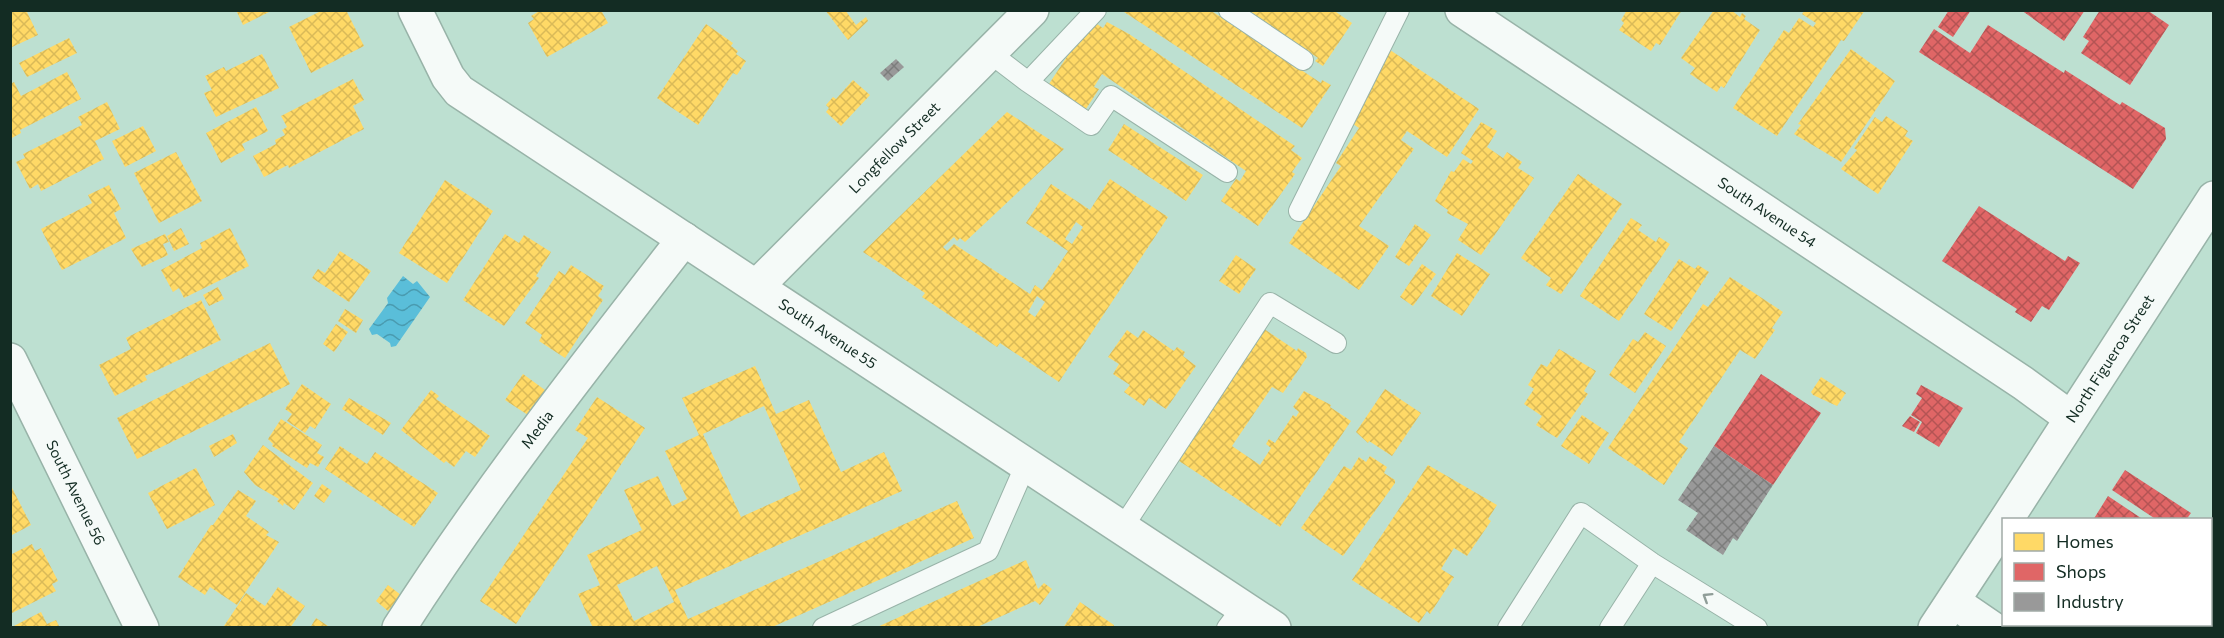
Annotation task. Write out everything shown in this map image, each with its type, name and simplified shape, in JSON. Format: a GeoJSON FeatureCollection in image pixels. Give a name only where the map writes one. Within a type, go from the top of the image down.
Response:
{"type":"FeatureCollection","features":[{"type":"Feature","properties":{"kind":"street","name":"South Avenue 55"},"geometry":{"type":"LineString","coordinates":[[415,10],[448,77],[459,91],[1123,527],[1235,617],[1274,627]]}},
{"type":"Feature","properties":{"kind":"street","name":"Longfellow Street"},"geometry":{"type":"LineString","coordinates":[[757,286],[1032,10]]}},
{"type":"Feature","properties":{"kind":"street","name":"South Avenue 54"},"geometry":{"type":"LineString","coordinates":[[1462,10],[2024,383],[2071,418]]}},
{"type":"Feature","properties":{"kind":"street","name":"North Figueroa Street"},"geometry":{"type":"LineString","coordinates":[[2007,518],[2214,198]]}},
{"type":"Feature","properties":{"kind":"street","name":"Media"},"geometry":{"type":"LineString","coordinates":[[399,627],[485,498],[548,412],[684,239]]}},
{"type":"Feature","properties":{"kind":"street","name":"South Avenue 56"},"geometry":{"type":"LineString","coordinates":[[10,360],[142,627]]}},
{"type":"Feature","properties":{"kind":"street","name":"North Figueroa Street"},"geometry":{"type":"LineString","coordinates":[[1945,615],[2002,526]]}},
{"type":"Feature","properties":{"kind":"street"},"geometry":{"type":"LineString","coordinates":[[1945,615],[1992,627]]}},
{"type":"Feature","properties":{"kind":"lane"},"geometry":{"type":"LineString","coordinates":[[1028,82],[1096,10]]}},
{"type":"Feature","properties":{"kind":"lane"},"geometry":{"type":"LineString","coordinates":[[1229,10],[1303,60]]}},
{"type":"Feature","properties":{"kind":"lane"},"geometry":{"type":"LineString","coordinates":[[1299,211],[1399,10]]}},
{"type":"Feature","properties":{"kind":"lane"},"geometry":{"type":"LineString","coordinates":[[990,53],[1091,125],[1111,96],[1227,172]]}},
{"type":"Feature","properties":{"kind":"lane"},"geometry":{"type":"LineString","coordinates":[[1123,527],[1270,303],[1336,344]]}},
{"type":"Feature","properties":{"kind":"lane"},"geometry":{"type":"LineString","coordinates":[[823,627],[988,551],[1026,464]]}},
{"type":"Feature","properties":{"kind":"lane"},"geometry":{"type":"LineString","coordinates":[[1508,627],[1581,513],[1652,563],[1757,627]]}},
{"type":"Feature","properties":{"kind":"lane"},"geometry":{"type":"LineString","coordinates":[[1610,627],[1652,563]]}},
{"type":"Feature","properties":{"kind":"water"},"geometry":{"type":"Polygon","coordinates":[[[403,276],[413,284],[417,281],[430,297],[396,346],[391,347],[390,343],[377,334],[372,335],[369,329],[388,303],[387,298],[403,276]]]}},
{"type":"Feature","properties":{"kind":"building: Homes"},"geometry":{"type":"Polygon","coordinates":[[[10,10],[26,10],[38,35],[10,48],[10,10]]]}},
{"type":"Feature","properties":{"kind":"building: Homes"},"geometry":{"type":"Polygon","coordinates":[[[236,10],[273,10],[243,25],[236,10]]]}},
{"type":"Feature","properties":{"kind":"building: Homes"},"geometry":{"type":"Polygon","coordinates":[[[323,10],[346,10],[364,46],[311,73],[289,27],[323,10]]]}},
{"type":"Feature","properties":{"kind":"building: Homes"},"geometry":{"type":"Polygon","coordinates":[[[541,10],[601,10],[608,23],[547,57],[528,23],[534,19],[531,16],[541,10]]]}},
{"type":"Feature","properties":{"kind":"building: Homes"},"geometry":{"type":"Polygon","coordinates":[[[825,10],[845,10],[856,25],[866,17],[868,21],[848,40],[825,10]]]}},
{"type":"Feature","properties":{"kind":"building: Homes"},"geometry":{"type":"Polygon","coordinates":[[[1125,10],[1210,10],[1321,83],[1322,80],[1331,85],[1302,128],[1124,12],[1125,10]]]}},
{"type":"Feature","properties":{"kind":"building: Homes"},"geometry":{"type":"Polygon","coordinates":[[[1246,10],[1333,10],[1352,23],[1323,66],[1315,61],[1318,58],[1246,10]]]}},
{"type":"Feature","properties":{"kind":"building: Homes"},"geometry":{"type":"Polygon","coordinates":[[[1627,10],[1682,10],[1660,45],[1656,43],[1651,51],[1619,30],[1624,23],[1621,20],[1627,10]]]}},
{"type":"Feature","properties":{"kind":"building: Homes"},"geometry":{"type":"Polygon","coordinates":[[[1714,10],[1731,10],[1740,17],[1742,13],[1746,16],[1744,19],[1760,30],[1724,88],[1721,86],[1717,92],[1690,74],[1695,68],[1681,58],[1714,10]]]}},
{"type":"Feature","properties":{"kind":"building: Homes"},"geometry":{"type":"Polygon","coordinates":[[[1805,10],[1865,10],[1844,41],[1841,40],[1777,136],[1733,108],[1784,30],[1789,33],[1799,18],[1813,27],[1816,23],[1802,14],[1805,10]]]}},
{"type":"Feature","properties":{"kind":"building: Homes"},"geometry":{"type":"Polygon","coordinates":[[[1091,20],[1103,28],[1107,22],[1129,34],[1295,146],[1291,150],[1302,158],[1292,172],[1295,174],[1258,226],[1221,201],[1236,179],[1240,181],[1246,171],[1102,74],[1094,87],[1099,89],[1084,112],[1047,87],[1091,20]]]}},
{"type":"Feature","properties":{"kind":"building: Homes"},"geometry":{"type":"Polygon","coordinates":[[[706,24],[733,43],[731,46],[738,51],[736,54],[746,61],[737,75],[733,73],[698,125],[657,98],[706,24]]]}},
{"type":"Feature","properties":{"kind":"building: Homes"},"geometry":{"type":"Polygon","coordinates":[[[69,38],[77,53],[27,77],[19,63],[69,38]]]}},
{"type":"Feature","properties":{"kind":"building: Homes"},"geometry":{"type":"Polygon","coordinates":[[[1851,49],[1895,81],[1841,162],[1794,134],[1801,125],[1798,124],[1851,49]]]}},
{"type":"Feature","properties":{"kind":"building: Homes"},"geometry":{"type":"Polygon","coordinates":[[[1390,50],[1479,109],[1447,157],[1407,131],[1401,140],[1414,149],[1359,226],[1389,246],[1359,290],[1289,243],[1341,166],[1336,163],[1359,128],[1347,120],[1390,50]]]}},
{"type":"Feature","properties":{"kind":"building: Homes"},"geometry":{"type":"Polygon","coordinates":[[[262,54],[279,88],[216,117],[204,93],[212,90],[205,76],[224,67],[226,71],[262,54]]]}},
{"type":"Feature","properties":{"kind":"building: Homes"},"geometry":{"type":"Polygon","coordinates":[[[67,72],[81,99],[20,130],[21,133],[10,139],[10,84],[14,82],[21,96],[67,72]]]}},
{"type":"Feature","properties":{"kind":"building: Homes"},"geometry":{"type":"Polygon","coordinates":[[[353,79],[364,100],[353,106],[364,129],[289,168],[288,165],[264,177],[253,156],[276,144],[275,140],[285,135],[282,130],[287,127],[281,116],[353,79]]]}},
{"type":"Feature","properties":{"kind":"building: Homes"},"geometry":{"type":"Polygon","coordinates":[[[853,80],[870,95],[841,126],[826,112],[829,108],[826,105],[833,97],[836,99],[853,80]]]}},
{"type":"Feature","properties":{"kind":"building: Homes"},"geometry":{"type":"Polygon","coordinates":[[[107,102],[120,129],[95,141],[104,159],[41,191],[38,184],[30,189],[16,162],[25,158],[23,154],[82,125],[78,117],[107,102]]]}},
{"type":"Feature","properties":{"kind":"building: Homes"},"geometry":{"type":"Polygon","coordinates":[[[256,107],[268,131],[242,144],[245,150],[221,163],[206,133],[256,107]]]}},
{"type":"Feature","properties":{"kind":"building: Homes"},"geometry":{"type":"Polygon","coordinates":[[[1007,112],[1064,149],[965,242],[960,238],[957,241],[954,237],[943,247],[947,251],[954,244],[1030,294],[1035,285],[1042,290],[1068,251],[1026,223],[1051,184],[1090,210],[1110,179],[1168,217],[1059,382],[1000,343],[997,347],[922,297],[925,293],[863,252],[1007,112]],[[1076,222],[1065,239],[1072,244],[1083,227],[1076,222]],[[1037,296],[1028,312],[1035,317],[1045,302],[1037,296]]]}},
{"type":"Feature","properties":{"kind":"building: Homes"},"geometry":{"type":"Polygon","coordinates":[[[1886,116],[1908,131],[1905,136],[1913,141],[1878,194],[1841,169],[1857,150],[1854,148],[1875,117],[1882,122],[1886,116]]]}},
{"type":"Feature","properties":{"kind":"building: Homes"},"geometry":{"type":"Polygon","coordinates":[[[1481,122],[1497,131],[1487,147],[1503,158],[1507,152],[1522,162],[1518,168],[1534,178],[1481,255],[1458,240],[1468,224],[1447,213],[1448,210],[1435,201],[1451,171],[1454,172],[1463,159],[1471,164],[1473,161],[1461,153],[1481,122]]]}},
{"type":"Feature","properties":{"kind":"building: Homes"},"geometry":{"type":"Polygon","coordinates":[[[1124,124],[1203,175],[1186,201],[1108,150],[1124,124]]]}},
{"type":"Feature","properties":{"kind":"building: Homes"},"geometry":{"type":"Polygon","coordinates":[[[143,126],[156,151],[125,167],[112,141],[143,126]]]}},
{"type":"Feature","properties":{"kind":"building: Homes"},"geometry":{"type":"Polygon","coordinates":[[[176,152],[202,201],[159,223],[134,173],[176,152]]]}},
{"type":"Feature","properties":{"kind":"building: Homes"},"geometry":{"type":"Polygon","coordinates":[[[1578,174],[1622,204],[1561,294],[1546,285],[1551,278],[1521,258],[1578,174]]]}},
{"type":"Feature","properties":{"kind":"building: Homes"},"geometry":{"type":"Polygon","coordinates":[[[445,180],[493,211],[447,283],[399,253],[445,180]]]}},
{"type":"Feature","properties":{"kind":"building: Homes"},"geometry":{"type":"Polygon","coordinates":[[[109,185],[121,209],[114,213],[126,238],[62,270],[41,229],[92,203],[88,195],[109,185]]]}},
{"type":"Feature","properties":{"kind":"building: Homes"},"geometry":{"type":"Polygon","coordinates":[[[1631,218],[1642,225],[1638,230],[1656,242],[1659,237],[1670,244],[1619,321],[1580,296],[1631,218]]]}},
{"type":"Feature","properties":{"kind":"building: Homes"},"geometry":{"type":"Polygon","coordinates":[[[1415,224],[1431,235],[1409,266],[1395,257],[1415,224]]]}},
{"type":"Feature","properties":{"kind":"building: Homes"},"geometry":{"type":"Polygon","coordinates":[[[181,228],[189,244],[174,251],[167,236],[181,228]]]}},
{"type":"Feature","properties":{"kind":"building: Homes"},"geometry":{"type":"Polygon","coordinates":[[[230,228],[249,266],[184,298],[179,288],[173,292],[161,270],[202,248],[200,243],[230,228]]]}},
{"type":"Feature","properties":{"kind":"building: Homes"},"geometry":{"type":"Polygon","coordinates":[[[165,234],[169,242],[163,244],[168,255],[142,267],[131,249],[165,234]]]}},
{"type":"Feature","properties":{"kind":"building: Homes"},"geometry":{"type":"Polygon","coordinates":[[[505,234],[519,243],[524,235],[551,252],[536,276],[539,278],[504,326],[463,300],[505,234]]]}},
{"type":"Feature","properties":{"kind":"building: Homes"},"geometry":{"type":"Polygon","coordinates":[[[340,251],[371,271],[349,302],[312,278],[318,269],[325,273],[340,251]]]}},
{"type":"Feature","properties":{"kind":"building: Homes"},"geometry":{"type":"Polygon","coordinates":[[[1457,253],[1490,274],[1462,316],[1431,296],[1457,253]]]}},
{"type":"Feature","properties":{"kind":"building: Homes"},"geometry":{"type":"Polygon","coordinates":[[[1236,255],[1256,269],[1239,294],[1219,281],[1236,255]]]}},
{"type":"Feature","properties":{"kind":"building: Homes"},"geometry":{"type":"Polygon","coordinates":[[[1679,259],[1695,269],[1698,265],[1709,272],[1671,331],[1644,314],[1679,259]]]}},
{"type":"Feature","properties":{"kind":"building: Homes"},"geometry":{"type":"Polygon","coordinates":[[[1422,264],[1436,274],[1413,306],[1400,297],[1422,264]]]}},
{"type":"Feature","properties":{"kind":"building: Homes"},"geometry":{"type":"Polygon","coordinates":[[[571,265],[604,286],[598,296],[603,300],[565,358],[539,341],[542,335],[525,323],[559,271],[565,275],[571,265]]]}},
{"type":"Feature","properties":{"kind":"building: Homes"},"geometry":{"type":"Polygon","coordinates":[[[1730,277],[1783,312],[1772,328],[1775,330],[1755,359],[1740,350],[1679,442],[1688,448],[1664,485],[1608,448],[1703,304],[1708,307],[1730,277]]]}},
{"type":"Feature","properties":{"kind":"building: Homes"},"geometry":{"type":"Polygon","coordinates":[[[218,287],[224,299],[209,306],[203,295],[218,287]]]}},
{"type":"Feature","properties":{"kind":"building: Homes"},"geometry":{"type":"Polygon","coordinates":[[[201,300],[221,340],[145,376],[147,380],[115,396],[99,365],[131,349],[126,338],[201,300]]]}},
{"type":"Feature","properties":{"kind":"building: Homes"},"geometry":{"type":"Polygon","coordinates":[[[345,309],[363,320],[356,333],[338,321],[345,309]]]}},
{"type":"Feature","properties":{"kind":"building: Homes"},"geometry":{"type":"Polygon","coordinates":[[[336,324],[348,332],[334,352],[323,344],[336,324]]]}},
{"type":"Feature","properties":{"kind":"building: Homes"},"geometry":{"type":"Polygon","coordinates":[[[1261,327],[1297,351],[1298,348],[1306,353],[1307,357],[1283,393],[1272,387],[1232,446],[1260,465],[1271,448],[1266,444],[1269,439],[1275,443],[1293,415],[1296,417],[1299,412],[1293,407],[1304,391],[1331,405],[1330,407],[1351,421],[1280,527],[1176,459],[1261,327]]]}},
{"type":"Feature","properties":{"kind":"building: Homes"},"geometry":{"type":"Polygon","coordinates":[[[1127,330],[1138,338],[1143,330],[1174,351],[1177,347],[1185,352],[1183,356],[1196,366],[1166,409],[1149,398],[1144,406],[1124,392],[1130,385],[1113,374],[1119,364],[1108,357],[1127,330]]]}},
{"type":"Feature","properties":{"kind":"building: Homes"},"geometry":{"type":"Polygon","coordinates":[[[1645,332],[1666,346],[1635,393],[1609,375],[1633,339],[1638,342],[1645,332]]]}},
{"type":"Feature","properties":{"kind":"building: Homes"},"geometry":{"type":"Polygon","coordinates":[[[270,343],[290,384],[137,459],[117,418],[270,343]]]}},
{"type":"Feature","properties":{"kind":"building: Homes"},"geometry":{"type":"Polygon","coordinates":[[[1559,349],[1596,371],[1584,391],[1588,394],[1557,438],[1536,425],[1542,416],[1524,404],[1534,389],[1528,385],[1541,364],[1547,367],[1559,349]]]}},
{"type":"Feature","properties":{"kind":"building: Homes"},"geometry":{"type":"Polygon","coordinates":[[[755,366],[776,414],[809,400],[841,472],[884,452],[902,491],[675,590],[688,619],[957,501],[974,538],[770,628],[593,628],[578,594],[600,585],[587,555],[642,530],[624,490],[658,476],[672,506],[687,499],[665,451],[699,435],[682,398],[755,366]],[[764,406],[703,434],[741,517],[801,490],[764,406]],[[657,566],[617,585],[634,621],[674,602],[657,566]]]}},
{"type":"Feature","properties":{"kind":"building: Homes"},"geometry":{"type":"Polygon","coordinates":[[[523,374],[545,390],[528,415],[505,400],[523,374]]]}},
{"type":"Feature","properties":{"kind":"building: Homes"},"geometry":{"type":"Polygon","coordinates":[[[1821,377],[1846,393],[1837,406],[1811,392],[1821,377]]]}},
{"type":"Feature","properties":{"kind":"building: Homes"},"geometry":{"type":"Polygon","coordinates":[[[302,384],[331,404],[315,429],[310,426],[305,433],[287,421],[292,414],[285,409],[302,384]]]}},
{"type":"Feature","properties":{"kind":"building: Homes"},"geometry":{"type":"Polygon","coordinates":[[[1385,389],[1421,413],[1392,456],[1369,441],[1368,443],[1356,432],[1385,389]]]}},
{"type":"Feature","properties":{"kind":"building: Homes"},"geometry":{"type":"Polygon","coordinates":[[[431,390],[439,396],[436,399],[490,436],[475,457],[466,451],[454,467],[446,461],[444,463],[401,430],[431,390]]]}},
{"type":"Feature","properties":{"kind":"building: Homes"},"geometry":{"type":"Polygon","coordinates":[[[597,397],[645,428],[516,624],[480,601],[588,438],[575,430],[597,397]]]}},
{"type":"Feature","properties":{"kind":"building: Homes"},"geometry":{"type":"Polygon","coordinates":[[[349,398],[391,423],[383,435],[342,409],[349,398]]]}},
{"type":"Feature","properties":{"kind":"building: Homes"},"geometry":{"type":"Polygon","coordinates":[[[1582,415],[1609,433],[1589,464],[1561,446],[1582,415]]]}},
{"type":"Feature","properties":{"kind":"building: Homes"},"geometry":{"type":"Polygon","coordinates":[[[281,419],[322,445],[317,453],[324,457],[318,467],[310,463],[307,468],[272,446],[273,444],[268,439],[281,419]]]}},
{"type":"Feature","properties":{"kind":"building: Homes"},"geometry":{"type":"Polygon","coordinates":[[[233,434],[237,443],[214,457],[209,446],[233,434]]]}},
{"type":"Feature","properties":{"kind":"building: Homes"},"geometry":{"type":"Polygon","coordinates":[[[263,445],[313,483],[294,510],[284,503],[283,506],[277,501],[279,499],[255,485],[244,472],[263,445]]]}},
{"type":"Feature","properties":{"kind":"building: Homes"},"geometry":{"type":"Polygon","coordinates":[[[340,446],[367,464],[375,452],[438,493],[414,527],[325,469],[340,446]]]}},
{"type":"Feature","properties":{"kind":"building: Homes"},"geometry":{"type":"Polygon","coordinates":[[[1370,456],[1387,467],[1384,473],[1395,480],[1395,483],[1343,556],[1301,528],[1344,466],[1351,470],[1359,457],[1366,462],[1370,456]]]}},
{"type":"Feature","properties":{"kind":"building: Homes"},"geometry":{"type":"Polygon","coordinates":[[[1428,465],[1497,505],[1488,519],[1491,521],[1467,556],[1454,548],[1441,569],[1454,577],[1430,614],[1427,611],[1419,623],[1352,580],[1428,465]]]}},
{"type":"Feature","properties":{"kind":"building: Homes"},"geometry":{"type":"Polygon","coordinates":[[[196,468],[215,505],[167,529],[148,493],[196,468]]]}},
{"type":"Feature","properties":{"kind":"building: Homes"},"geometry":{"type":"Polygon","coordinates":[[[10,484],[31,525],[10,536],[10,484]]]}},
{"type":"Feature","properties":{"kind":"building: Homes"},"geometry":{"type":"Polygon","coordinates":[[[322,484],[332,491],[324,503],[314,496],[322,484]]]}},
{"type":"Feature","properties":{"kind":"building: Homes"},"geometry":{"type":"Polygon","coordinates":[[[238,490],[256,501],[246,516],[269,532],[266,535],[279,542],[237,605],[210,587],[205,595],[178,577],[211,525],[238,490]]]}},
{"type":"Feature","properties":{"kind":"building: Homes"},"geometry":{"type":"Polygon","coordinates":[[[32,544],[35,551],[41,548],[58,581],[52,584],[56,591],[10,614],[10,555],[32,544]]]}},
{"type":"Feature","properties":{"kind":"building: Homes"},"geometry":{"type":"Polygon","coordinates":[[[1026,560],[1038,589],[1044,583],[1052,589],[1040,605],[1035,601],[975,628],[875,628],[1026,560]]]}},
{"type":"Feature","properties":{"kind":"building: Homes"},"geometry":{"type":"Polygon","coordinates":[[[388,585],[401,595],[388,611],[376,601],[388,585]]]}},
{"type":"Feature","properties":{"kind":"building: Homes"},"geometry":{"type":"Polygon","coordinates":[[[278,587],[305,606],[290,628],[224,626],[246,593],[265,606],[278,587]]]}},
{"type":"Feature","properties":{"kind":"building: Homes"},"geometry":{"type":"Polygon","coordinates":[[[1080,602],[1114,625],[1113,628],[1063,628],[1080,602]]]}},
{"type":"Feature","properties":{"kind":"building: Homes"},"geometry":{"type":"Polygon","coordinates":[[[41,612],[47,624],[56,620],[60,628],[10,628],[41,612]]]}},
{"type":"Feature","properties":{"kind":"building: Homes"},"geometry":{"type":"Polygon","coordinates":[[[316,618],[331,628],[310,628],[316,618]]]}},
{"type":"Feature","properties":{"kind":"building: Shops"},"geometry":{"type":"Polygon","coordinates":[[[1949,10],[1971,10],[1953,37],[1938,27],[1949,10]]]}},
{"type":"Feature","properties":{"kind":"building: Shops"},"geometry":{"type":"Polygon","coordinates":[[[2021,10],[2085,10],[2064,41],[2021,10]]]}},
{"type":"Feature","properties":{"kind":"building: Shops"},"geometry":{"type":"Polygon","coordinates":[[[2100,10],[2147,10],[2169,25],[2130,85],[2081,53],[2089,41],[2083,37],[2100,10]]]}},
{"type":"Feature","properties":{"kind":"building: Shops"},"geometry":{"type":"Polygon","coordinates":[[[1988,25],[2064,73],[2065,70],[2120,105],[2122,102],[2165,128],[2166,139],[2133,189],[1919,52],[1934,29],[1970,53],[1988,25]]]}},
{"type":"Feature","properties":{"kind":"building: Shops"},"geometry":{"type":"Polygon","coordinates":[[[1979,206],[2065,261],[2068,256],[2080,263],[2049,310],[2042,306],[2031,322],[2015,312],[2017,309],[1942,261],[1979,206]]]}},
{"type":"Feature","properties":{"kind":"building: Shops"},"geometry":{"type":"Polygon","coordinates":[[[1761,374],[1821,413],[1773,485],[1714,446],[1761,374]]]}},
{"type":"Feature","properties":{"kind":"building: Shops"},"geometry":{"type":"Polygon","coordinates":[[[1921,385],[1963,408],[1939,447],[1916,433],[1922,422],[1911,415],[1922,398],[1916,394],[1921,385]]]}},
{"type":"Feature","properties":{"kind":"building: Shops"},"geometry":{"type":"Polygon","coordinates":[[[1910,416],[1920,422],[1914,432],[1902,426],[1910,416]]]}},
{"type":"Feature","properties":{"kind":"building: Shops"},"geometry":{"type":"Polygon","coordinates":[[[2125,470],[2191,513],[2187,518],[2154,518],[2112,490],[2125,470]]]}},
{"type":"Feature","properties":{"kind":"building: Shops"},"geometry":{"type":"Polygon","coordinates":[[[2108,496],[2141,518],[2094,518],[2108,496]]]}},
{"type":"Feature","properties":{"kind":"building: Shops"},"geometry":{"type":"Polygon","coordinates":[[[2070,626],[2135,626],[2134,628],[2073,628],[2070,626]]]}},
{"type":"Feature","properties":{"kind":"building: Industry"},"geometry":{"type":"Polygon","coordinates":[[[896,59],[904,67],[888,81],[880,73],[896,59]]]}},
{"type":"Feature","properties":{"kind":"building: Industry"},"geometry":{"type":"Polygon","coordinates":[[[1714,446],[1773,485],[1737,541],[1733,538],[1723,555],[1686,530],[1698,513],[1678,500],[1714,446]]]}}]}
